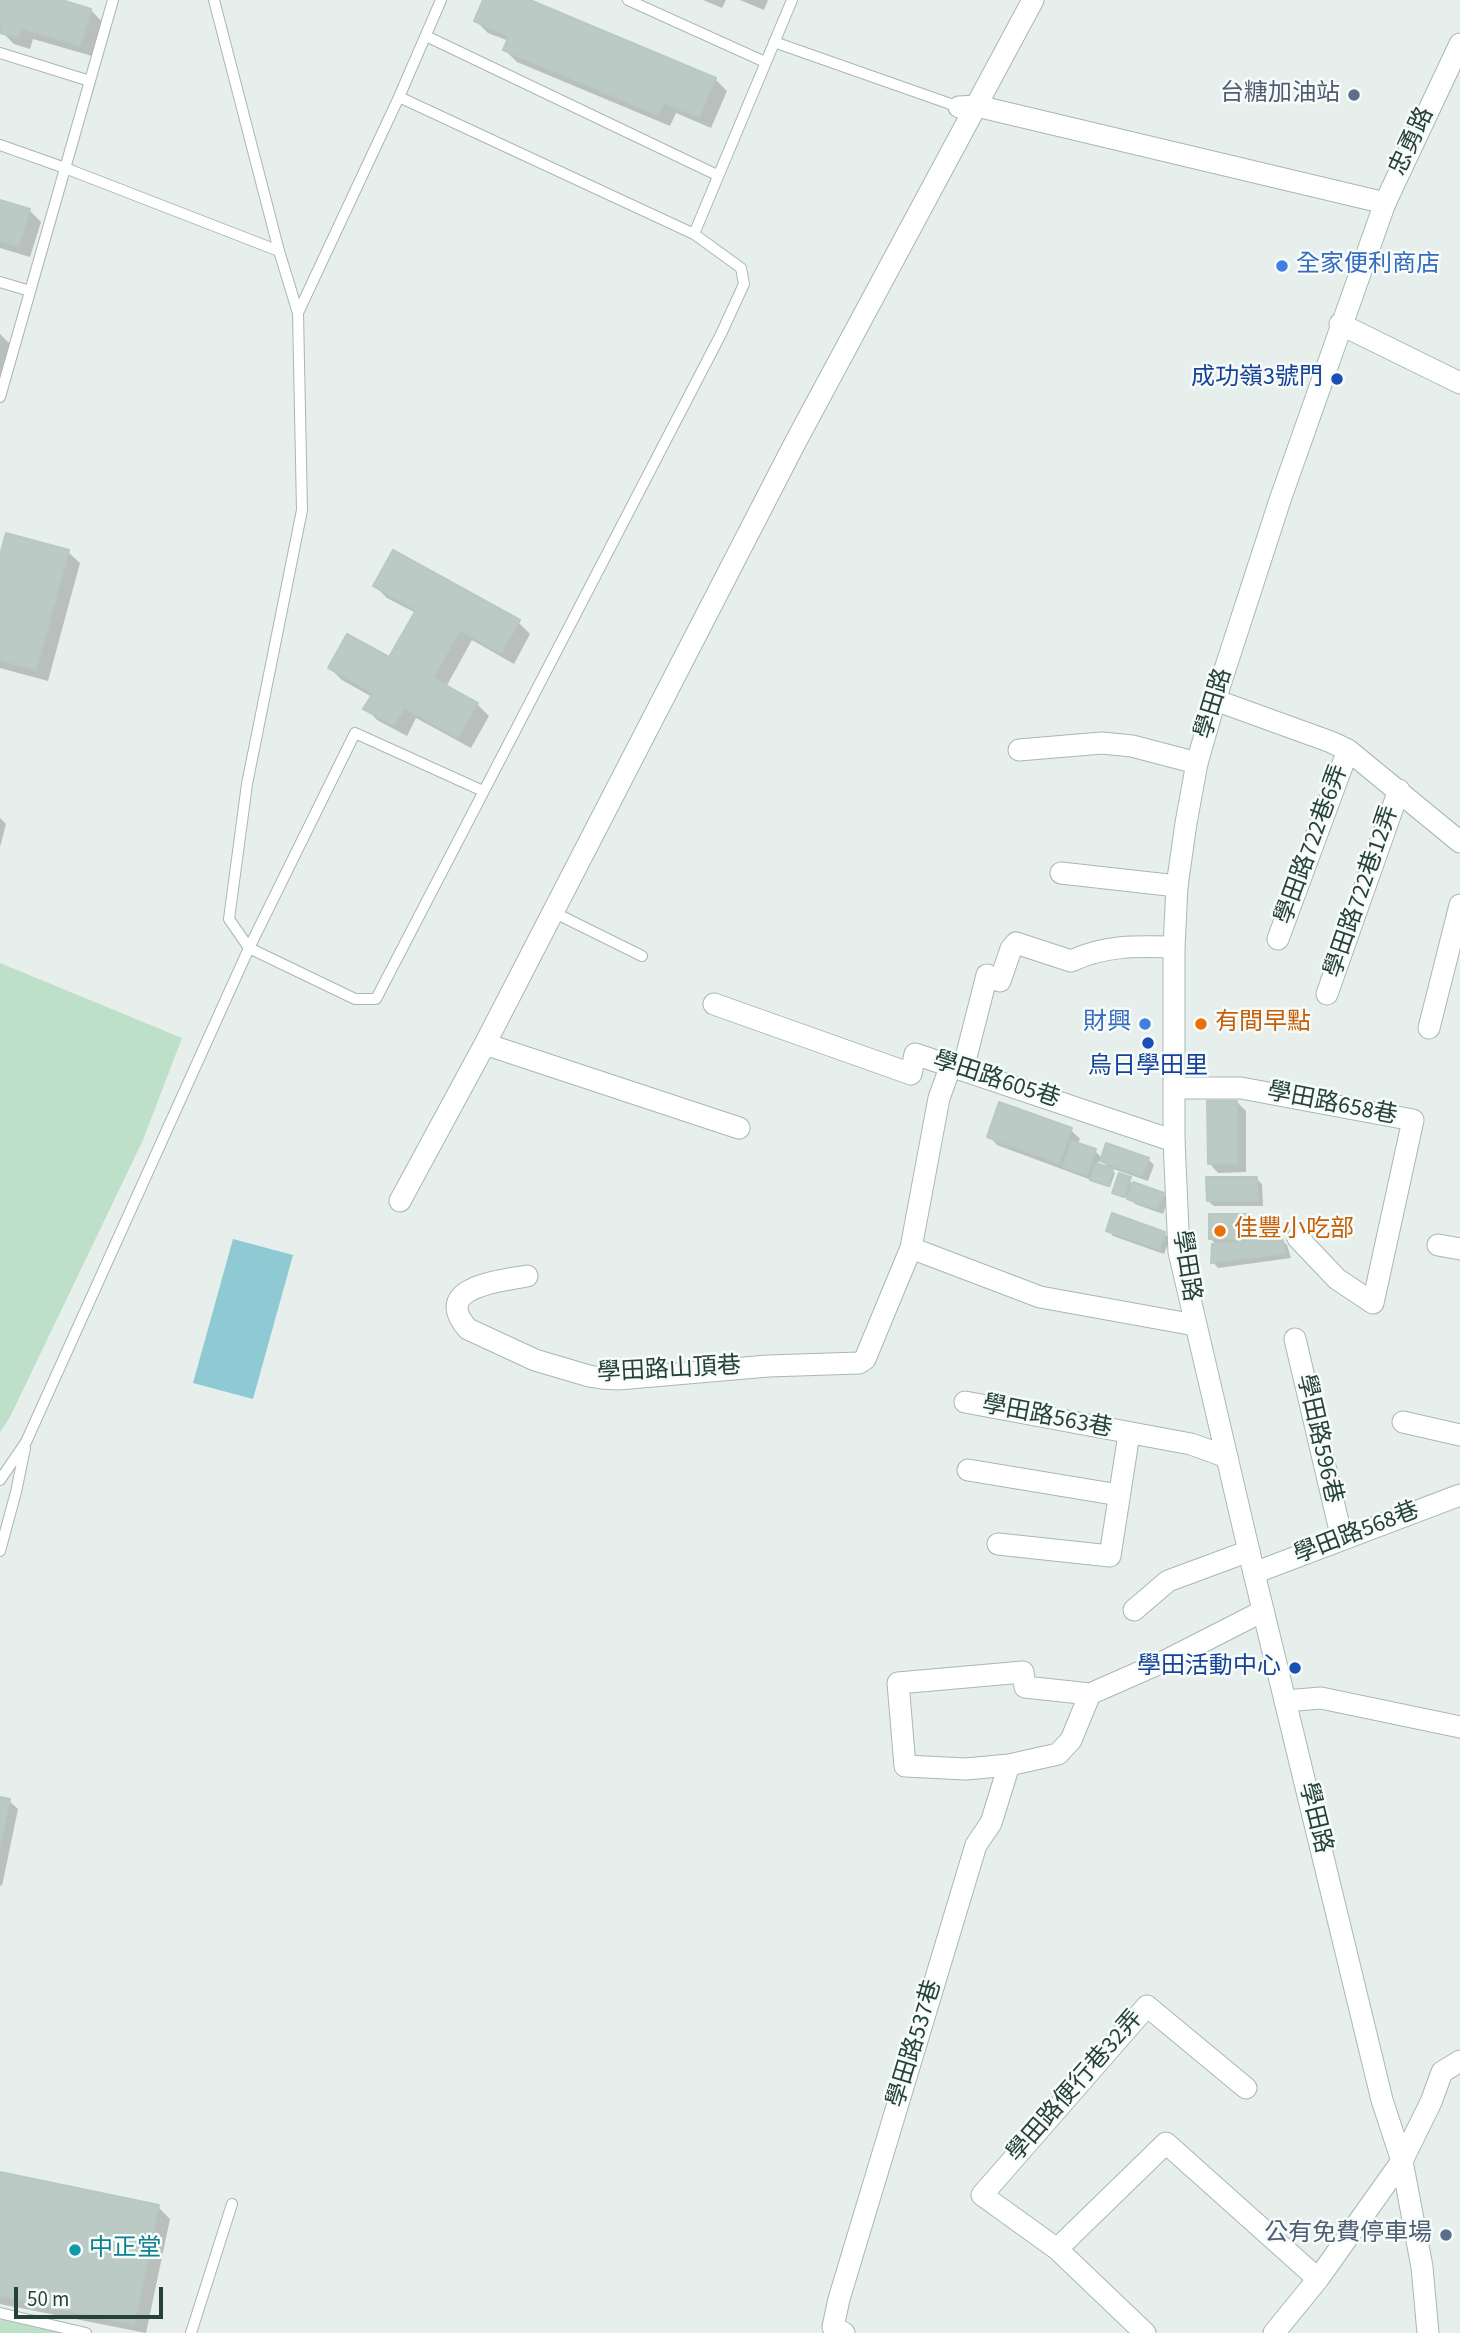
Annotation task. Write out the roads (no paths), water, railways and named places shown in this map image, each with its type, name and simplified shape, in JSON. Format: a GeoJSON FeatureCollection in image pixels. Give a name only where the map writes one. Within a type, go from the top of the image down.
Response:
{"type":"FeatureCollection","features":[{"type":"Feature","properties":{"kind":"street"},"geometry":{"type":"LineString","coordinates":[[400,1201],[485,1044],[968,107],[1033,0]]}},
{"type":"Feature","properties":{"kind":"street","name":"忠勇路"},"geometry":{"type":"LineString","coordinates":[[1385,203],[1460,44]]}},
{"type":"Feature","properties":{"kind":"street"},"geometry":{"type":"LineString","coordinates":[[968,107],[1385,203]]}},
{"type":"Feature","properties":{"kind":"street","name":"學田路"},"geometry":{"type":"LineString","coordinates":[[1385,203],[1340,324],[1215,700],[1197,763],[1177,886],[1174,947],[1174,1141],[1179,1252],[1382,2100],[1402,2161],[1422,2267],[1428,2333]]}},
{"type":"Feature","properties":{"kind":"street"},"geometry":{"type":"LineString","coordinates":[[1340,324],[1460,383]]}},
{"type":"Feature","properties":{"kind":"street"},"geometry":{"type":"LineString","coordinates":[[1215,700],[1348,750],[1460,842]]}},
{"type":"Feature","properties":{"kind":"street"},"geometry":{"type":"LineString","coordinates":[[1019,750],[1102,743],[1132,746],[1197,763]]}},
{"type":"Feature","properties":{"kind":"street","name":"學田路722巷6弄"},"geometry":{"type":"LineString","coordinates":[[1278,939],[1348,750]]}},
{"type":"Feature","properties":{"kind":"street","name":"學田路722巷12弄"},"geometry":{"type":"LineString","coordinates":[[1327,994],[1399,790]]}},
{"type":"Feature","properties":{"kind":"street"},"geometry":{"type":"LineString","coordinates":[[1060,873],[1177,886]]}},
{"type":"Feature","properties":{"kind":"street"},"geometry":{"type":"LineString","coordinates":[[1429,1028],[1460,905]]}},
{"type":"Feature","properties":{"kind":"street","name":"學田路山頂巷"},"geometry":{"type":"LineString","coordinates":[[527,1276],[477,1286],[462,1296],[457,1304],[457,1312],[462,1322],[468,1329],[535,1360],[589,1376],[618,1379],[768,1366],[850,1364],[865,1359],[911,1248],[939,1098],[957,1067],[987,975],[1000,981],[1011,949],[1016,943],[1070,961],[1091,952],[1128,946],[1174,947]]}},
{"type":"Feature","properties":{"kind":"street","name":"學田路605巷"},"geometry":{"type":"LineString","coordinates":[[714,1004],[911,1074],[915,1054],[1174,1141]]}},
{"type":"Feature","properties":{"kind":"street"},"geometry":{"type":"LineString","coordinates":[[485,1044],[739,1128]]}},
{"type":"Feature","properties":{"kind":"street","name":"學田路658巷"},"geometry":{"type":"LineString","coordinates":[[1175,1088],[1241,1088],[1413,1120],[1373,1303],[1337,1279],[1298,1238]]}},
{"type":"Feature","properties":{"kind":"street"},"geometry":{"type":"LineString","coordinates":[[1438,1245],[1460,1249]]}},
{"type":"Feature","properties":{"kind":"street"},"geometry":{"type":"LineString","coordinates":[[911,1248],[1040,1297],[1195,1325]]}},
{"type":"Feature","properties":{"kind":"street","name":"學田路596巷"},"geometry":{"type":"LineString","coordinates":[[1294,1339],[1342,1538]]}},
{"type":"Feature","properties":{"kind":"street","name":"學田路563巷"},"geometry":{"type":"LineString","coordinates":[[965,1402],[1191,1444],[1227,1457]]}},
{"type":"Feature","properties":{"kind":"street"},"geometry":{"type":"LineString","coordinates":[[1403,1422],[1460,1435]]}},
{"type":"Feature","properties":{"kind":"street","name":"學田路563巷"},"geometry":{"type":"LineString","coordinates":[[998,1544],[1110,1556],[1129,1434]]}},
{"type":"Feature","properties":{"kind":"street"},"geometry":{"type":"LineString","coordinates":[[968,1470],[1119,1495]]}},
{"type":"Feature","properties":{"kind":"street","name":"學田路568巷"},"geometry":{"type":"LineString","coordinates":[[1254,1573],[1460,1495]]}},
{"type":"Feature","properties":{"kind":"street"},"geometry":{"type":"LineString","coordinates":[[1134,1609],[1168,1581],[1249,1551]]}},
{"type":"Feature","properties":{"kind":"street"},"geometry":{"type":"LineString","coordinates":[[1090,1694],[1071,1741],[1058,1754],[1009,1765],[966,1769],[905,1766],[898,1683],[1023,1672],[1025,1686],[1090,1694],[1165,1661],[1263,1611]]}},
{"type":"Feature","properties":{"kind":"street"},"geometry":{"type":"LineString","coordinates":[[1285,1701],[1321,1698],[1460,1727]]}},
{"type":"Feature","properties":{"kind":"street","name":"學田路537巷"},"geometry":{"type":"LineString","coordinates":[[838,2330],[839,2299],[976,1845],[991,1823],[1009,1765]]}},
{"type":"Feature","properties":{"kind":"street","name":"學田路便行巷32弄"},"geometry":{"type":"LineString","coordinates":[[1145,2333],[1057,2249],[982,2195],[1147,2006],[1246,2088]]}},
{"type":"Feature","properties":{"kind":"street"},"geometry":{"type":"LineString","coordinates":[[1274,2333],[1318,2279],[1402,2161],[1431,2102],[1442,2072],[1460,2061]]}},
{"type":"Feature","properties":{"kind":"street"},"geometry":{"type":"LineString","coordinates":[[1057,2249],[1166,2143],[1318,2279]]}},
{"type":"Feature","properties":{"kind":"lane"},"geometry":{"type":"LineString","coordinates":[[0,397],[113,0]]}},
{"type":"Feature","properties":{"kind":"lane"},"geometry":{"type":"LineString","coordinates":[[214,0],[279,251],[298,313],[302,510],[247,784],[229,919],[249,948],[355,999],[376,999],[721,334],[744,284],[741,268],[694,234],[399,97]]}},
{"type":"Feature","properties":{"kind":"lane"},"geometry":{"type":"LineString","coordinates":[[298,313],[442,0]]}},
{"type":"Feature","properties":{"kind":"lane"},"geometry":{"type":"LineString","coordinates":[[628,0],[765,62]]}},
{"type":"Feature","properties":{"kind":"lane"},"geometry":{"type":"LineString","coordinates":[[694,234],[792,0]]}},
{"type":"Feature","properties":{"kind":"lane"},"geometry":{"type":"LineString","coordinates":[[426,36],[717,175]]}},
{"type":"Feature","properties":{"kind":"lane"},"geometry":{"type":"LineString","coordinates":[[774,42],[968,107]]}},
{"type":"Feature","properties":{"kind":"lane"},"geometry":{"type":"LineString","coordinates":[[0,53],[90,81]]}},
{"type":"Feature","properties":{"kind":"lane"},"geometry":{"type":"LineString","coordinates":[[0,145],[279,251]]}},
{"type":"Feature","properties":{"kind":"lane"},"geometry":{"type":"LineString","coordinates":[[0,282],[30,291]]}},
{"type":"Feature","properties":{"kind":"lane"},"geometry":{"type":"LineString","coordinates":[[0,1480],[26,1442],[249,948],[355,733],[483,791]]}},
{"type":"Feature","properties":{"kind":"lane"},"geometry":{"type":"LineString","coordinates":[[553,912],[642,956]]}},
{"type":"Feature","properties":{"kind":"lane"},"geometry":{"type":"LineString","coordinates":[[0,1551],[26,1442]]}},
{"type":"Feature","properties":{"kind":"lane"},"geometry":{"type":"LineString","coordinates":[[191,2333],[232,2204]]}},
{"type":"Feature","properties":{"kind":"lane"},"geometry":{"type":"LineString","coordinates":[[0,2313],[86,2333]]}},
{"type":"Feature","properties":{"kind":"water"},"geometry":{"type":"Polygon","coordinates":[[[233,1239],[293,1255],[253,1399],[193,1383],[233,1239]]]}},
{"type":"Feature","properties":{"kind":"place","name":"台糖加油站"},"geometry":{"type":"Point","coordinates":[1354,95]}},
{"type":"Feature","properties":{"kind":"place","name":"全家便利商店"},"geometry":{"type":"Point","coordinates":[1282,266]}},
{"type":"Feature","properties":{"kind":"place","name":"成功嶺3號門"},"geometry":{"type":"Point","coordinates":[1337,379]}},
{"type":"Feature","properties":{"kind":"place","name":"財興"},"geometry":{"type":"Point","coordinates":[1145,1024]}},
{"type":"Feature","properties":{"kind":"place","name":"有間早點"},"geometry":{"type":"Point","coordinates":[1201,1024]}},
{"type":"Feature","properties":{"kind":"place","name":"烏日學田里"},"geometry":{"type":"Point","coordinates":[1148,1043]}},
{"type":"Feature","properties":{"kind":"place","name":"佳豐小吃部"},"geometry":{"type":"Point","coordinates":[1220,1231]}},
{"type":"Feature","properties":{"kind":"place","name":"學田活動中心"},"geometry":{"type":"Point","coordinates":[1295,1668]}},
{"type":"Feature","properties":{"kind":"place","name":"公有免費停車場"},"geometry":{"type":"Point","coordinates":[1446,2235]}},
{"type":"Feature","properties":{"kind":"place","name":"中正堂"},"geometry":{"type":"Point","coordinates":[75,2250]}}]}
